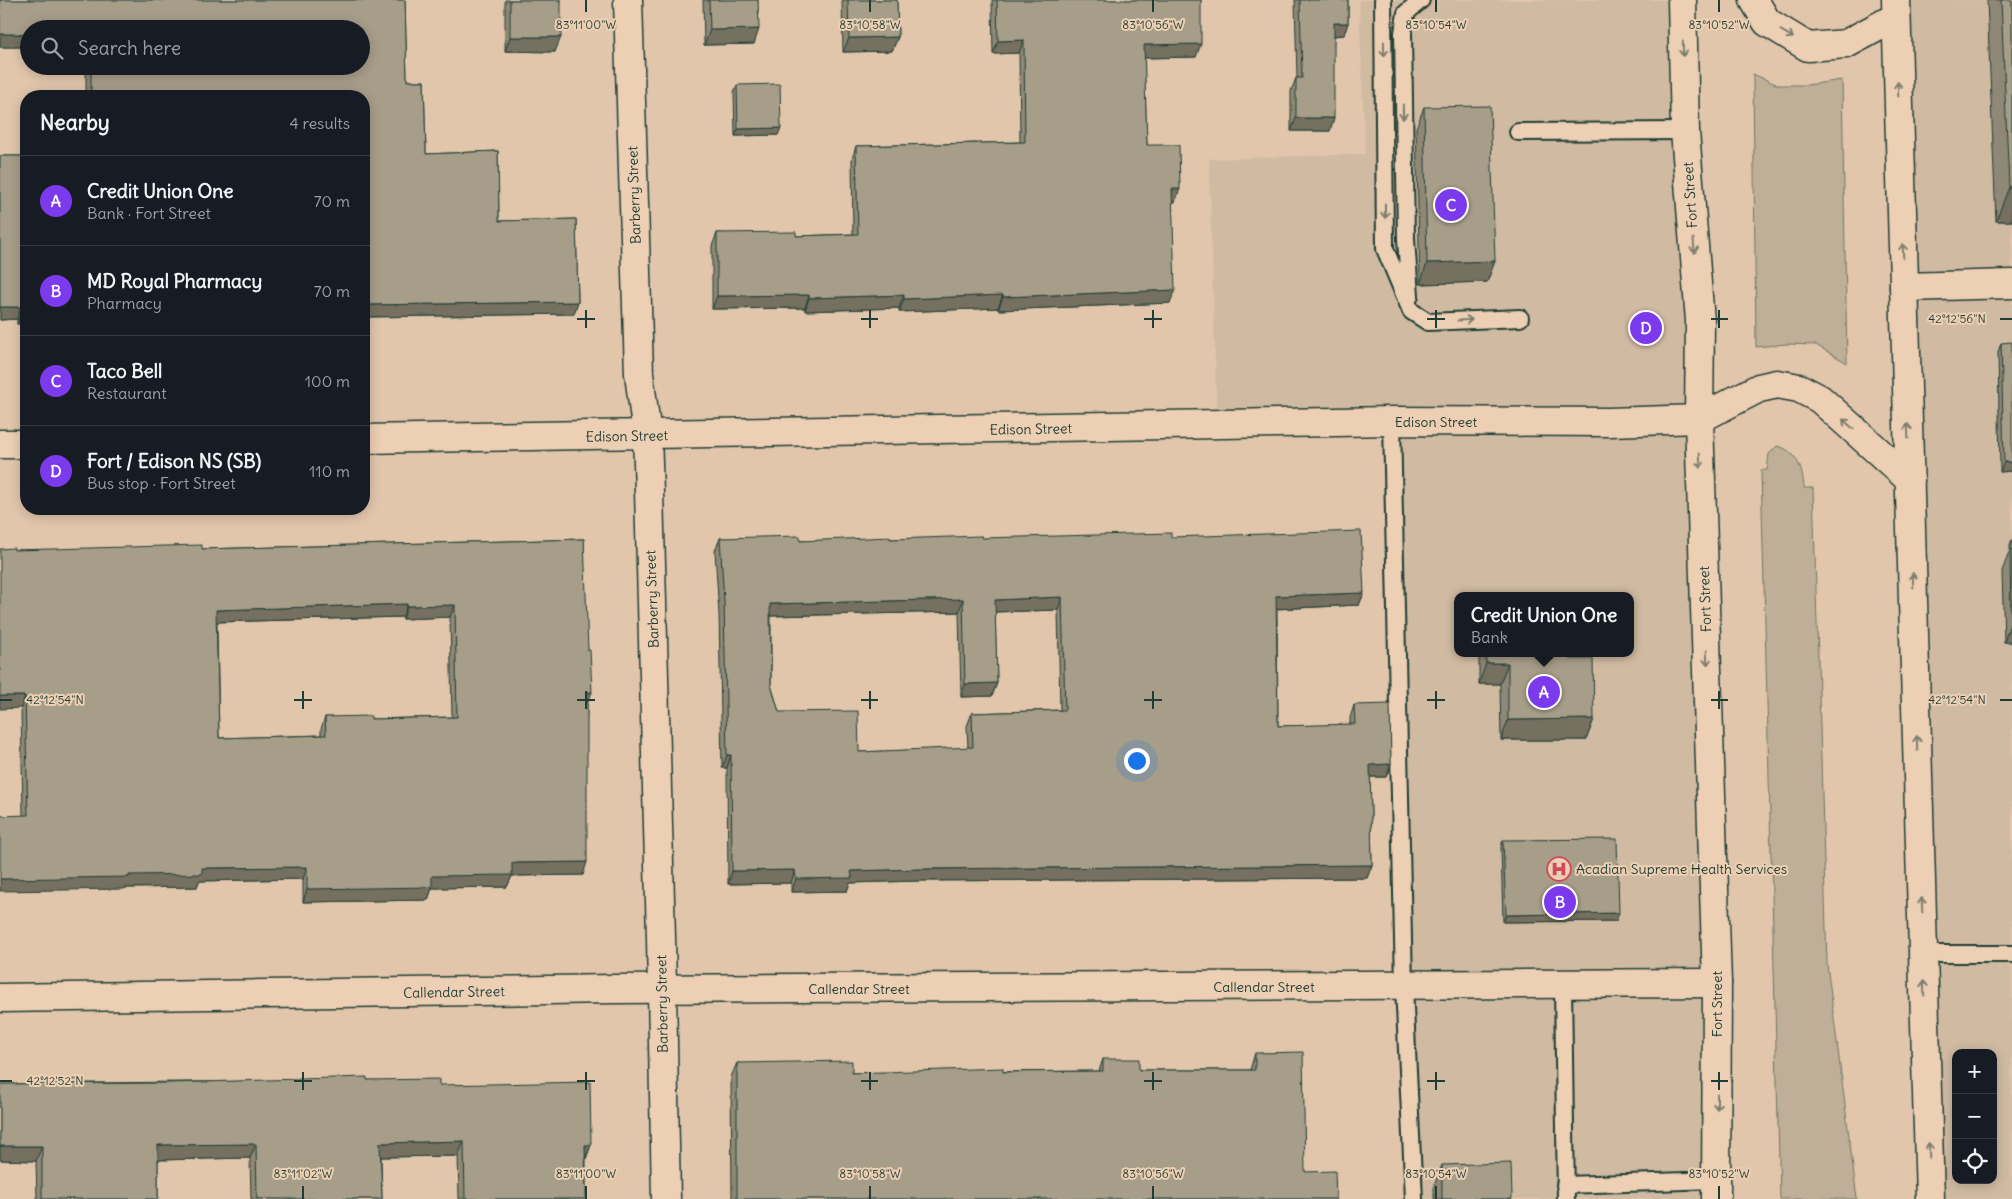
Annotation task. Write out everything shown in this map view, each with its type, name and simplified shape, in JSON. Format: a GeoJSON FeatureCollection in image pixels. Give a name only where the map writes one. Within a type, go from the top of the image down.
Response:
{"type":"FeatureCollection","features":[{"type":"Feature","properties":{"kind":"street","name":"Barberry Street"},"geometry":{"type":"LineString","coordinates":[[628,0],[640,374],[647,435],[666,1199]]}},
{"type":"Feature","properties":{"kind":"street","name":"Fort Street"},"geometry":{"type":"LineString","coordinates":[[1682,0],[1685,131],[1700,321],[1699,419],[1718,983],[1716,1190]]}},
{"type":"Feature","properties":{"kind":"street"},"geometry":{"type":"LineString","coordinates":[[1754,0],[1767,22],[1808,47],[1846,44],[1896,8]]}},
{"type":"Feature","properties":{"kind":"street"},"geometry":{"type":"LineString","coordinates":[[1896,8],[1930,1199]]}},
{"type":"Feature","properties":{"kind":"street"},"geometry":{"type":"LineString","coordinates":[[1904,287],[2012,284]]}},
{"type":"Feature","properties":{"kind":"street"},"geometry":{"type":"LineString","coordinates":[[1699,419],[1759,388],[1777,384],[1798,388],[1820,399],[1910,480]]}},
{"type":"Feature","properties":{"kind":"street","name":"Edison Street"},"geometry":{"type":"LineString","coordinates":[[370,439],[1392,422],[1609,422],[1699,419]]}},
{"type":"Feature","properties":{"kind":"street"},"geometry":{"type":"LineString","coordinates":[[0,444],[20,444]]}},
{"type":"Feature","properties":{"kind":"street","name":"Callendar Street"},"geometry":{"type":"LineString","coordinates":[[0,998],[662,990],[1718,983]]}},
{"type":"Feature","properties":{"kind":"lane"},"geometry":{"type":"LineString","coordinates":[[1383,0],[1385,249],[1412,311],[1428,322],[1520,318]]}},
{"type":"Feature","properties":{"kind":"lane"},"geometry":{"type":"LineString","coordinates":[[1412,311],[1406,239],[1403,32],[1406,13],[1421,0]]}},
{"type":"Feature","properties":{"kind":"lane"},"geometry":{"type":"LineString","coordinates":[[1518,132],[1685,131]]}},
{"type":"Feature","properties":{"kind":"lane"},"geometry":{"type":"LineString","coordinates":[[1392,422],[1404,986],[1414,1199]]}},
{"type":"Feature","properties":{"kind":"lane"},"geometry":{"type":"LineString","coordinates":[[1924,954],[2012,954]]}},
{"type":"Feature","properties":{"kind":"lane"},"geometry":{"type":"LineString","coordinates":[[1563,985],[1566,1192],[1716,1190]]}},
{"type":"Feature","properties":{"kind":"shaded area"},"geometry":{"type":"Polygon","coordinates":[[[1359,0],[1682,0],[1716,1199],[1414,1199],[1392,422],[1217,426],[1209,159],[1365,154],[1359,0]]]}},
{"type":"Feature","properties":{"kind":"shaded area"},"geometry":{"type":"Polygon","coordinates":[[[1896,0],[2012,0],[2012,1199],[1930,1199],[1896,0]]]}},
{"type":"Feature","properties":{"kind":"shaded area"},"geometry":{"type":"Polygon","coordinates":[[[1753,74],[1778,85],[1807,85],[1842,80],[1847,363],[1816,345],[1786,344],[1756,347],[1753,74]]]}},
{"type":"Feature","properties":{"kind":"shaded area"},"geometry":{"type":"Polygon","coordinates":[[[1777,446],[1790,452],[1798,462],[1804,488],[1813,488],[1827,964],[1857,1199],[1780,1199],[1761,470],[1767,470],[1769,454],[1777,446]]]}},
{"type":"Feature","properties":{"kind":"building"},"geometry":{"type":"Polygon","coordinates":[[[0,0],[405,0],[407,81],[424,81],[426,154],[498,151],[499,221],[576,219],[578,302],[370,305],[370,90],[91,90],[91,75],[370,75],[370,20],[20,20],[20,34],[0,34],[0,0]]]}},
{"type":"Feature","properties":{"kind":"building"},"geometry":{"type":"Polygon","coordinates":[[[510,0],[561,0],[561,37],[510,37],[510,0]]]}},
{"type":"Feature","properties":{"kind":"building"},"geometry":{"type":"Polygon","coordinates":[[[709,0],[758,0],[759,29],[710,30],[709,0]]]}},
{"type":"Feature","properties":{"kind":"building"},"geometry":{"type":"Polygon","coordinates":[[[848,0],[897,0],[898,37],[849,38],[848,0]]]}},
{"type":"Feature","properties":{"kind":"building"},"geometry":{"type":"Polygon","coordinates":[[[997,0],[1201,0],[1201,44],[1144,45],[1147,145],[1179,145],[1180,189],[1172,189],[1175,290],[904,299],[904,295],[809,298],[809,295],[717,296],[717,233],[796,232],[796,236],[858,234],[856,146],[1025,142],[1024,40],[998,41],[997,0]]]}},
{"type":"Feature","properties":{"kind":"building"},"geometry":{"type":"Polygon","coordinates":[[[1300,0],[1348,0],[1348,23],[1334,23],[1334,118],[1296,118],[1296,78],[1302,78],[1300,0]]]}},
{"type":"Feature","properties":{"kind":"building"},"geometry":{"type":"Polygon","coordinates":[[[2001,0],[2012,0],[2012,187],[2009,187],[2001,0]]]}},
{"type":"Feature","properties":{"kind":"building"},"geometry":{"type":"Polygon","coordinates":[[[780,84],[781,128],[738,129],[737,85],[780,84]]]}},
{"type":"Feature","properties":{"kind":"building"},"geometry":{"type":"Polygon","coordinates":[[[1490,106],[1495,261],[1427,263],[1424,107],[1490,106]]]}},
{"type":"Feature","properties":{"kind":"building"},"geometry":{"type":"Polygon","coordinates":[[[0,156],[20,156],[20,307],[0,307],[0,156]]]}},
{"type":"Feature","properties":{"kind":"building"},"geometry":{"type":"Polygon","coordinates":[[[2012,342],[2012,462],[2004,462],[2001,343],[2012,342]]]}},
{"type":"Feature","properties":{"kind":"building"},"geometry":{"type":"Polygon","coordinates":[[[1361,531],[1364,593],[1276,596],[1278,726],[1355,724],[1354,705],[1390,704],[1391,764],[1370,765],[1372,865],[920,869],[851,871],[852,878],[796,879],[795,870],[732,871],[731,755],[727,755],[724,601],[720,538],[800,536],[800,541],[890,537],[890,539],[982,536],[982,538],[1171,533],[1171,537],[1361,531]],[[1062,597],[995,600],[997,683],[965,684],[963,599],[770,604],[771,685],[779,712],[858,711],[859,752],[973,747],[972,713],[1065,710],[1062,597]]]}},
{"type":"Feature","properties":{"kind":"building"},"geometry":{"type":"Polygon","coordinates":[[[584,539],[588,650],[590,650],[592,692],[587,692],[587,862],[512,863],[512,875],[432,876],[432,887],[307,889],[307,867],[202,868],[202,874],[0,879],[0,816],[28,815],[25,696],[0,696],[0,549],[202,545],[202,549],[584,539]],[[407,604],[216,610],[219,738],[326,735],[325,717],[371,716],[371,719],[457,717],[455,605],[407,606],[407,604]]]}},
{"type":"Feature","properties":{"kind":"building"},"geometry":{"type":"Polygon","coordinates":[[[2010,550],[2012,550],[2012,621],[2011,621],[2010,550]]]}},
{"type":"Feature","properties":{"kind":"building"},"geometry":{"type":"Polygon","coordinates":[[[1486,657],[1570,657],[1570,659],[1593,659],[1594,719],[1508,720],[1508,663],[1486,663],[1486,657]]]}},
{"type":"Feature","properties":{"kind":"building"},"geometry":{"type":"Polygon","coordinates":[[[1617,839],[1619,913],[1506,915],[1503,840],[1617,839]]]}},
{"type":"Feature","properties":{"kind":"building"},"geometry":{"type":"Polygon","coordinates":[[[1303,1052],[1305,1172],[1335,1171],[1336,1199],[737,1199],[737,1063],[852,1061],[852,1073],[1003,1068],[1003,1072],[1103,1071],[1103,1059],[1139,1059],[1139,1070],[1255,1070],[1255,1053],[1303,1052]]]}},
{"type":"Feature","properties":{"kind":"building"},"geometry":{"type":"Polygon","coordinates":[[[367,1077],[367,1080],[439,1079],[439,1085],[590,1082],[591,1145],[585,1145],[586,1199],[465,1199],[464,1141],[380,1143],[382,1199],[257,1199],[256,1144],[158,1145],[158,1199],[42,1199],[42,1146],[0,1146],[0,1084],[169,1083],[367,1077]]]}},
{"type":"Feature","properties":{"kind":"building"},"geometry":{"type":"Polygon","coordinates":[[[1511,1163],[1512,1199],[1442,1199],[1442,1165],[1511,1163]]]}},
{"type":"Feature","properties":{"kind":"place","name":"Taco Bell"},"geometry":{"type":"Point","coordinates":[1451,205]}},
{"type":"Feature","properties":{"kind":"place","name":"Fort / Edison NS (SB)"},"geometry":{"type":"Point","coordinates":[1646,328]}},
{"type":"Feature","properties":{"kind":"place","name":"Credit Union One"},"geometry":{"type":"Point","coordinates":[1544,692]}},
{"type":"Feature","properties":{"kind":"place","name":"Acadian Supreme Health Services"},"geometry":{"type":"Point","coordinates":[1559,869]}},
{"type":"Feature","properties":{"kind":"place","name":"MD Royal Pharmacy"},"geometry":{"type":"Point","coordinates":[1560,902]}}]}
